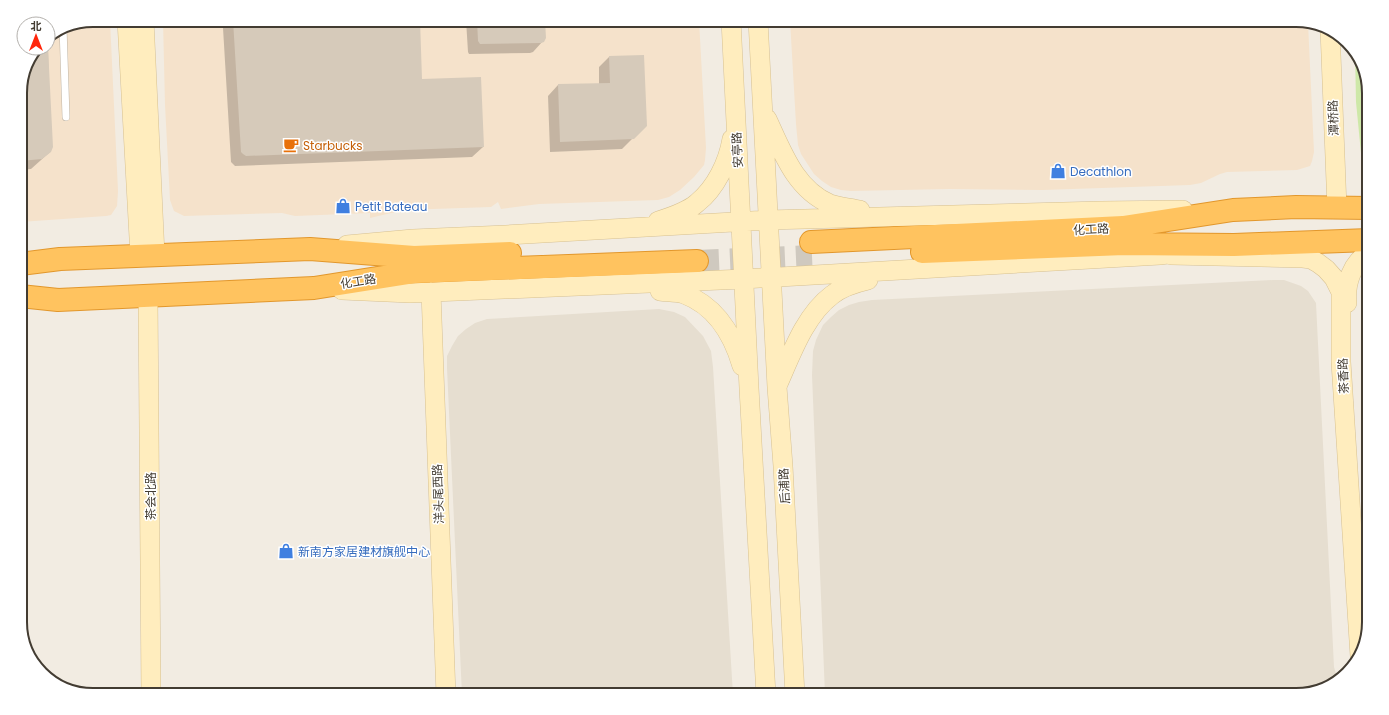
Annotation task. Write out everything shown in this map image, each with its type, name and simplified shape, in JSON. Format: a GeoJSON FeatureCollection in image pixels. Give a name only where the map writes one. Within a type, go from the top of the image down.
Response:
{"type":"FeatureCollection","features":[{"type":"Feature","properties":{"kind":"highway","name":"化工路"},"geometry":{"type":"LineString","coordinates":[[1362,208],[1296,207],[1233,210],[1123,227],[812,249],[1124,244],[1234,245],[1362,240]]}},
{"type":"Feature","properties":{"kind":"highway","name":"化工路"},"geometry":{"type":"LineString","coordinates":[[27,263],[60,259],[310,249],[414,257],[697,254],[415,272],[314,288],[58,300],[27,297]]}},
{"type":"Feature","properties":{"kind":"highway"},"geometry":{"type":"LineString","coordinates":[[27,257],[60,259]]}},
{"type":"Feature","properties":{"kind":"highway"},"geometry":{"type":"LineString","coordinates":[[27,307],[58,300]]}},
{"type":"Feature","properties":{"kind":"main road"},"geometry":{"type":"LineString","coordinates":[[128,27],[147,256]]}},
{"type":"Feature","properties":{"kind":"main road"},"geometry":{"type":"LineString","coordinates":[[144,27],[147,256]]}},
{"type":"Feature","properties":{"kind":"main road","name":"安亭路"},"geometry":{"type":"LineString","coordinates":[[731,27],[744,280]]}},
{"type":"Feature","properties":{"kind":"main road"},"geometry":{"type":"LineString","coordinates":[[758,27],[772,278]]}},
{"type":"Feature","properties":{"kind":"main road","name":"潭桥路"},"geometry":{"type":"LineString","coordinates":[[1330,37],[1337,208]]}},
{"type":"Feature","properties":{"kind":"main road"},"geometry":{"type":"LineString","coordinates":[[763,110],[791,168],[802,184],[814,195],[831,204],[897,217]]}},
{"type":"Feature","properties":{"kind":"main road"},"geometry":{"type":"LineString","coordinates":[[637,227],[674,216],[697,203],[713,186],[730,151],[735,112]]}},
{"type":"Feature","properties":{"kind":"main road"},"geometry":{"type":"LineString","coordinates":[[310,249],[414,239],[506,236],[768,220],[1101,211],[1233,210]]}},
{"type":"Feature","properties":{"kind":"main road"},"geometry":{"type":"LineString","coordinates":[[314,288],[410,293],[744,280],[1160,255],[1234,245]]}},
{"type":"Feature","properties":{"kind":"main road","name":"茶香路"},"geometry":{"type":"LineString","coordinates":[[1160,255],[1303,258],[1318,263],[1331,274],[1337,282],[1341,298],[1341,362],[1359,640]]}},
{"type":"Feature","properties":{"kind":"main road","name":"茶香路"},"geometry":{"type":"LineString","coordinates":[[1362,258],[1349,277],[1346,300],[1353,354],[1362,531]]}},
{"type":"Feature","properties":{"kind":"main road"},"geometry":{"type":"LineString","coordinates":[[777,387],[797,343],[818,307],[832,294],[849,285],[902,271]]}},
{"type":"Feature","properties":{"kind":"main road","name":"后浦路"},"geometry":{"type":"LineString","coordinates":[[772,278],[795,688]]}},
{"type":"Feature","properties":{"kind":"main road"},"geometry":{"type":"LineString","coordinates":[[744,280],[766,688]]}},
{"type":"Feature","properties":{"kind":"main road"},"geometry":{"type":"LineString","coordinates":[[617,285],[683,294],[711,310],[722,322],[739,354],[749,388]]}},
{"type":"Feature","properties":{"kind":"main road","name":"洋头尾西路"},"geometry":{"type":"LineString","coordinates":[[431,292],[446,688]]}},
{"type":"Feature","properties":{"kind":"main road","name":"茶会北路"},"geometry":{"type":"LineString","coordinates":[[138,688],[142,297]]}},
{"type":"Feature","properties":{"kind":"main road","name":"茶会北路"},"geometry":{"type":"LineString","coordinates":[[142,297],[151,688]]}},
{"type":"Feature","properties":{"kind":"lane"},"geometry":{"type":"LineString","coordinates":[[63,34],[66,117]]}},
{"type":"Feature","properties":{"kind":"shaded area"},"geometry":{"type":"Polygon","coordinates":[[[110,27],[118,191],[117,206],[111,215],[27,222],[27,89],[29,76],[39,56],[56,56],[56,38],[68,32],[80,28],[110,27]]]}},
{"type":"Feature","properties":{"kind":"shaded area"},"geometry":{"type":"Polygon","coordinates":[[[163,27],[699,27],[706,148],[705,160],[704,165],[694,177],[680,190],[669,197],[658,200],[539,204],[501,209],[498,202],[491,207],[404,210],[370,218],[370,213],[295,216],[282,213],[184,216],[174,211],[170,200],[165,105],[163,27]]]}},
{"type":"Feature","properties":{"kind":"shaded area"},"geometry":{"type":"Polygon","coordinates":[[[790,27],[1308,28],[1314,152],[1310,166],[1297,170],[1227,172],[1201,183],[1190,185],[1043,190],[949,189],[851,191],[831,187],[814,174],[801,154],[798,145],[790,27]]]}},
{"type":"Feature","properties":{"kind":"shaded area"},"geometry":{"type":"Polygon","coordinates":[[[1273,280],[1284,280],[1301,286],[1308,291],[1316,303],[1334,667],[1336,674],[1325,681],[1309,687],[1296,688],[825,688],[812,375],[813,351],[823,325],[839,310],[849,305],[872,300],[1273,280]]]}},
{"type":"Feature","properties":{"kind":"shaded area"},"geometry":{"type":"Polygon","coordinates":[[[659,309],[674,312],[685,317],[703,336],[711,351],[713,367],[733,688],[462,688],[447,356],[458,336],[475,323],[487,319],[659,309]]]}},
{"type":"Feature","properties":{"kind":"green space"},"geometry":{"type":"Polygon","coordinates":[[[1355,65],[1361,80],[1362,89],[1362,156],[1361,153],[1356,102],[1355,65]]]}},
{"type":"Feature","properties":{"kind":"building"},"geometry":{"type":"Polygon","coordinates":[[[233,27],[420,27],[422,79],[481,77],[484,147],[246,156],[241,152],[233,27]]]}},
{"type":"Feature","properties":{"kind":"building"},"geometry":{"type":"Polygon","coordinates":[[[477,27],[545,27],[546,38],[544,42],[541,43],[480,44],[478,41],[477,27]]]}},
{"type":"Feature","properties":{"kind":"building"},"geometry":{"type":"Polygon","coordinates":[[[644,55],[647,126],[634,139],[560,142],[558,84],[610,83],[609,56],[644,55]]]}},
{"type":"Feature","properties":{"kind":"building"},"geometry":{"type":"Polygon","coordinates":[[[39,56],[48,56],[53,147],[51,152],[42,159],[27,160],[27,89],[29,76],[39,56]]]}},
{"type":"Feature","properties":{"kind":"tunnel"},"geometry":{"type":"LineString","coordinates":[[697,261],[812,256]]}},
{"type":"Feature","properties":{"kind":"place","name":"Starbucks"},"geometry":{"type":"Point","coordinates":[291,145]}},
{"type":"Feature","properties":{"kind":"place","name":"Decathlon"},"geometry":{"type":"Point","coordinates":[1058,171]}},
{"type":"Feature","properties":{"kind":"place","name":"Petit Bateau"},"geometry":{"type":"Point","coordinates":[343,206]}},
{"type":"Feature","properties":{"kind":"place","name":"新南方家居建材旗舰中心"},"geometry":{"type":"Point","coordinates":[286,551]}}]}
